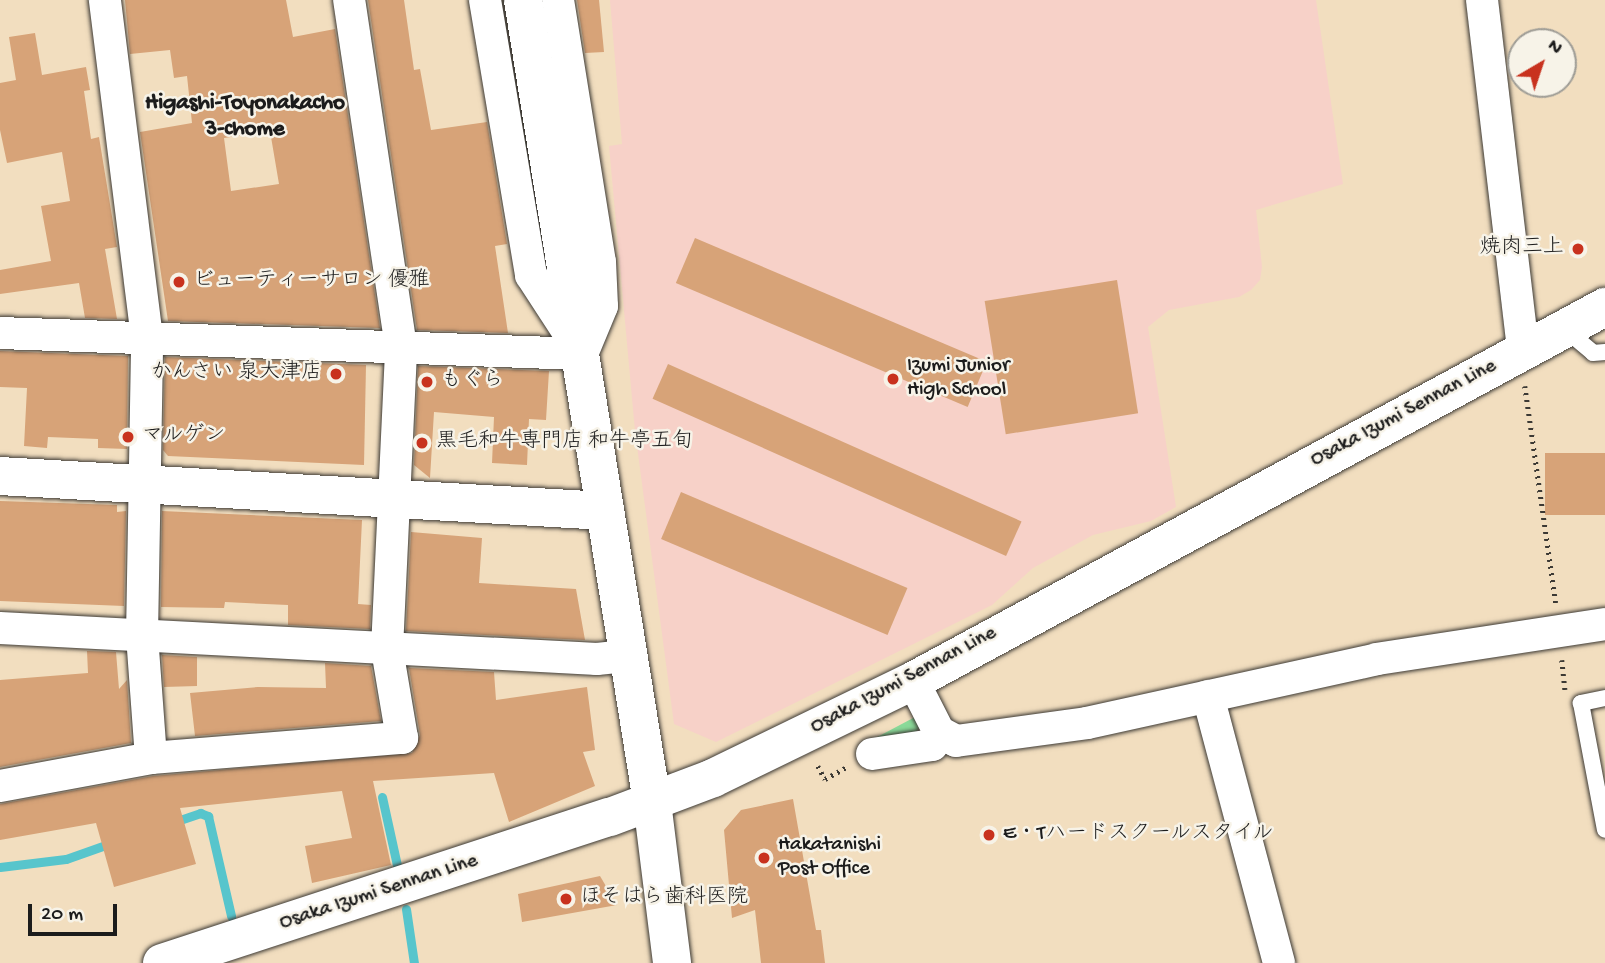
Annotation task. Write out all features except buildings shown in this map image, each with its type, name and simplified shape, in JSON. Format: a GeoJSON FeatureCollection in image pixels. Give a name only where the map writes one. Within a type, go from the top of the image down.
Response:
{"type":"FeatureCollection","features":[{"type":"Feature","properties":{"kind":"street"},"geometry":{"type":"LineString","coordinates":[[105,0],[147,338],[142,636],[151,758]]}},
{"type":"Feature","properties":{"kind":"street"},"geometry":{"type":"LineString","coordinates":[[0,786],[151,758],[402,738],[387,649],[397,498],[401,347],[349,0]]}},
{"type":"Feature","properties":{"kind":"street"},"geometry":{"type":"LineString","coordinates":[[485,0],[531,275],[582,354]]}},
{"type":"Feature","properties":{"kind":"street"},"geometry":{"type":"LineString","coordinates":[[523,0],[582,354],[626,656],[652,802],[672,963]]}},
{"type":"Feature","properties":{"kind":"street"},"geometry":{"type":"LineString","coordinates":[[558,0],[600,261],[602,306],[582,354]]}},
{"type":"Feature","properties":{"kind":"street"},"geometry":{"type":"LineString","coordinates":[[1482,0],[1523,350]]}},
{"type":"Feature","properties":{"kind":"street","name":"Osaka Izumi Sennan Line"},"geometry":{"type":"LineString","coordinates":[[162,963],[652,802],[713,778],[913,681],[1605,307]]}},
{"type":"Feature","properties":{"kind":"street"},"geometry":{"type":"LineString","coordinates":[[0,333],[582,354]]}},
{"type":"Feature","properties":{"kind":"street"},"geometry":{"type":"LineString","coordinates":[[0,476],[605,511]]}},
{"type":"Feature","properties":{"kind":"street"},"geometry":{"type":"LineString","coordinates":[[913,681],[939,732],[956,741],[1087,723],[1377,659],[1605,624]]}},
{"type":"Feature","properties":{"kind":"street"},"geometry":{"type":"LineString","coordinates":[[0,628],[597,659],[626,656]]}},
{"type":"Feature","properties":{"kind":"street"},"geometry":{"type":"LineString","coordinates":[[1208,696],[1279,963]]}},
{"type":"Feature","properties":{"kind":"street"},"geometry":{"type":"LineString","coordinates":[[872,754],[932,745],[939,732]]}},
{"type":"Feature","properties":{"kind":"lane"},"geometry":{"type":"LineString","coordinates":[[1564,328],[1593,353],[1605,352]]}},
{"type":"Feature","properties":{"kind":"lane"},"geometry":{"type":"LineString","coordinates":[[1605,698],[1581,703],[1605,830]]}},
{"type":"Feature","properties":{"kind":"path"},"geometry":{"type":"LineString","coordinates":[[1523,350],[1566,700],[1581,703]]}},
{"type":"Feature","properties":{"kind":"path"},"geometry":{"type":"LineString","coordinates":[[814,758],[825,779],[872,754]]}},
{"type":"Feature","properties":{"kind":"shaded area","name":"Izumi Junior High School"},"geometry":{"type":"Polygon","coordinates":[[[610,0],[1316,0],[1343,184],[1256,210],[1262,267],[1260,280],[1251,290],[1239,297],[1169,310],[1148,327],[1176,507],[1151,521],[1093,535],[1033,568],[992,605],[716,742],[674,724],[635,431],[609,146],[622,144],[610,0]]]}},
{"type":"Feature","properties":{"kind":"green space"},"geometry":{"type":"Polygon","coordinates":[[[915,717],[920,726],[912,740],[864,744],[915,717]]]}},
{"type":"Feature","properties":{"kind":"waterway"},"geometry":{"type":"LineString","coordinates":[[382,797],[397,865]]}},
{"type":"Feature","properties":{"kind":"waterway"},"geometry":{"type":"LineString","coordinates":[[174,822],[200,813],[208,816],[231,916]]}},
{"type":"Feature","properties":{"kind":"waterway"},"geometry":{"type":"LineString","coordinates":[[0,867],[66,859],[111,843]]}},
{"type":"Feature","properties":{"kind":"waterway"},"geometry":{"type":"LineString","coordinates":[[406,909],[414,963]]}},
{"type":"Feature","properties":{"kind":"place","name":"焼肉三上"},"geometry":{"type":"Point","coordinates":[1578,249]}},
{"type":"Feature","properties":{"kind":"place","name":"ビューティーサロン 優雅"},"geometry":{"type":"Point","coordinates":[179,282]}},
{"type":"Feature","properties":{"kind":"place","name":"かんさい 泉大津店"},"geometry":{"type":"Point","coordinates":[336,374]}},
{"type":"Feature","properties":{"kind":"place","name":"Izumi Junior High School"},"geometry":{"type":"Point","coordinates":[893,379]}},
{"type":"Feature","properties":{"kind":"place","name":"もぐら"},"geometry":{"type":"Point","coordinates":[427,382]}},
{"type":"Feature","properties":{"kind":"place","name":"マルゲン"},"geometry":{"type":"Point","coordinates":[128,437]}},
{"type":"Feature","properties":{"kind":"place","name":"黒毛和牛専門店 和牛亭五旬"},"geometry":{"type":"Point","coordinates":[422,443]}},
{"type":"Feature","properties":{"kind":"place","name":"E・Tハードスクールスタイル"},"geometry":{"type":"Point","coordinates":[989,835]}},
{"type":"Feature","properties":{"kind":"place","name":"Hakatanishi Post Office"},"geometry":{"type":"Point","coordinates":[764,858]}},
{"type":"Feature","properties":{"kind":"place","name":"ほそはら歯科医院"},"geometry":{"type":"Point","coordinates":[566,899]}},
{"type":"Feature","properties":{"kind":"district","name":"Higashi-Toyonakacho 3-chome"},"geometry":{"type":"Point","coordinates":[245,117]}}]}
